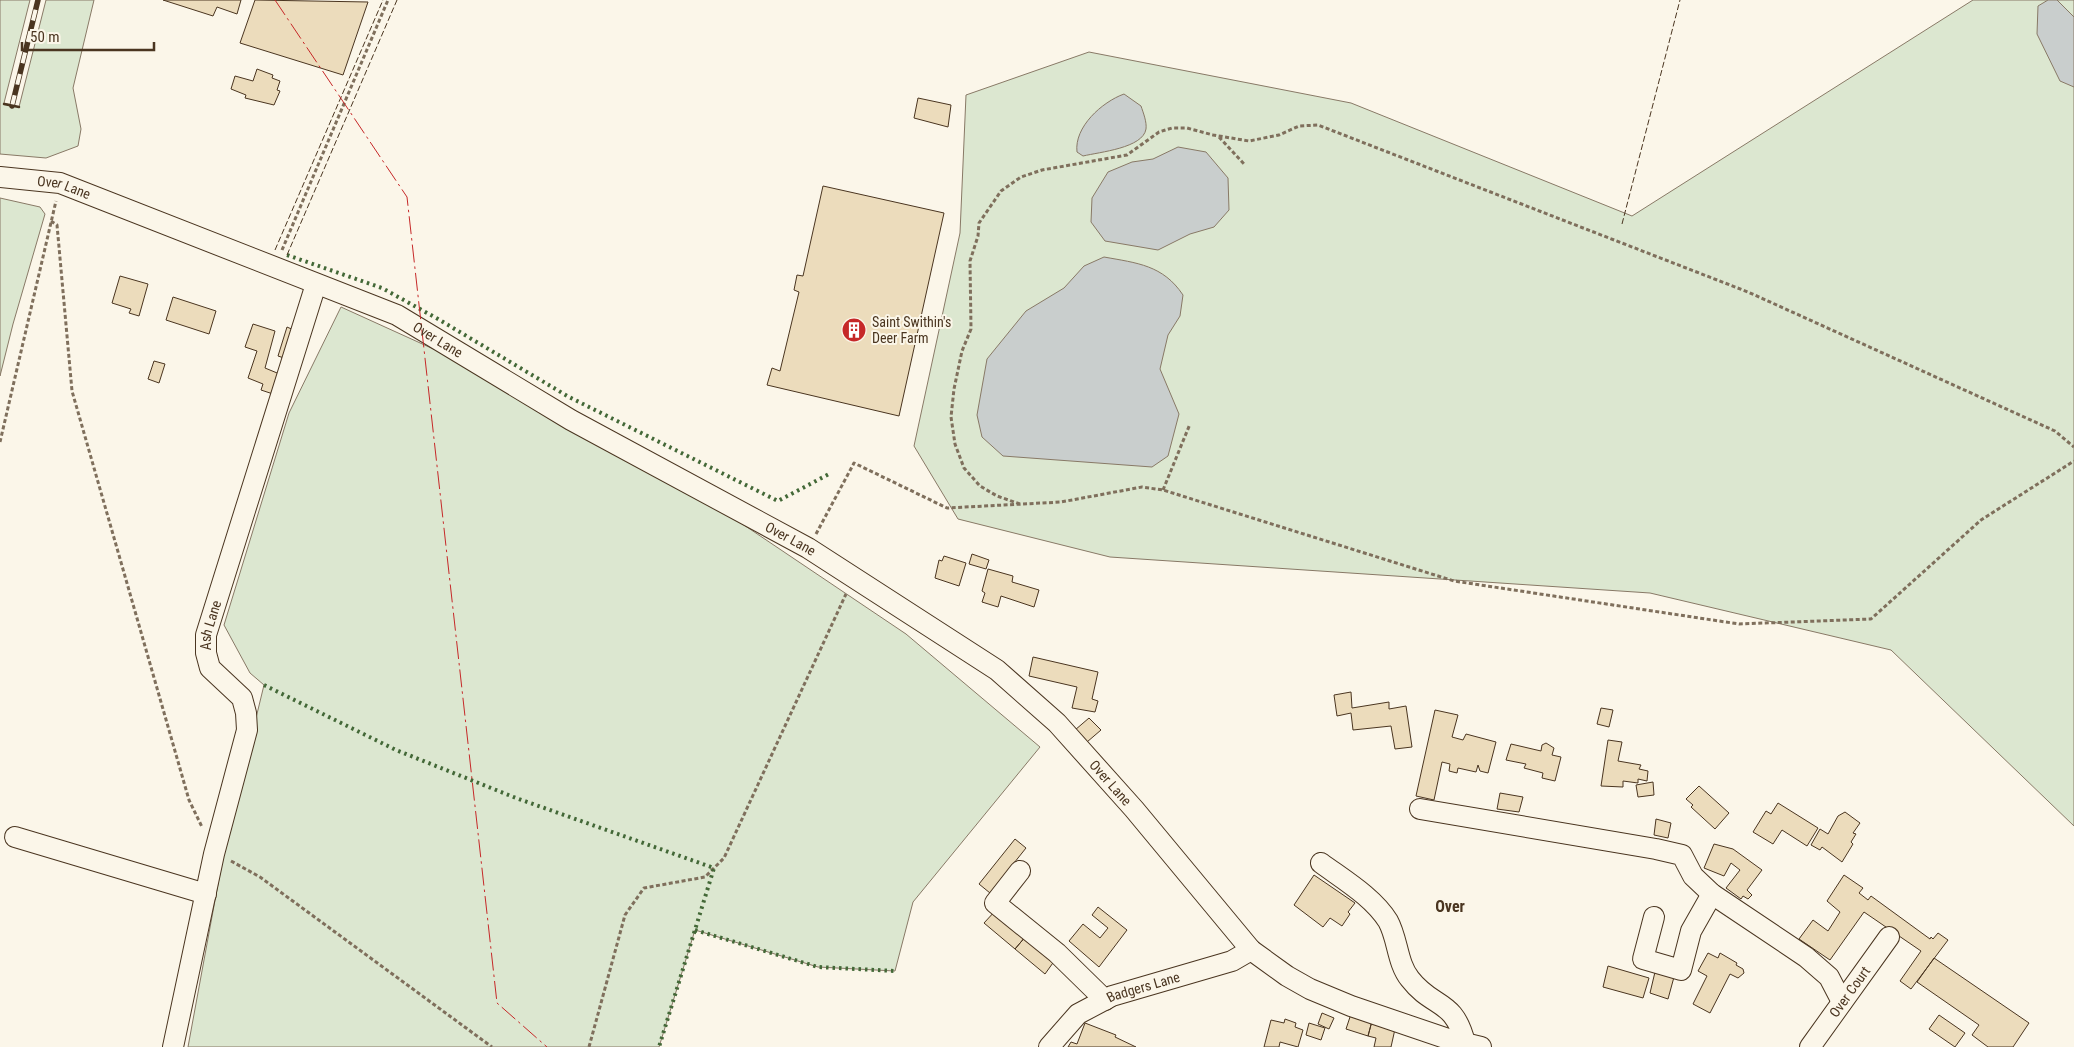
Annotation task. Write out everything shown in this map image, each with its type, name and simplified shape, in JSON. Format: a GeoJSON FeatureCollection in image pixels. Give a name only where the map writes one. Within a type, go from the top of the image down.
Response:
{"type":"FeatureCollection","features":[{"type":"Feature","properties":{"kind":"street","name":"Over Lane"},"geometry":{"type":"LineString","coordinates":[[0,177],[60,183],[275,269],[397,315],[571,420],[808,548],[997,670],[1057,724],[1134,809],[1251,950],[1287,976],[1351,1006],[1473,1045]]}},
{"type":"Feature","properties":{"kind":"street","name":"Ash Lane"},"geometry":{"type":"LineString","coordinates":[[173,1047],[214,854],[247,730],[246,713],[242,698],[210,668],[206,653],[206,635],[316,284]]}},
{"type":"Feature","properties":{"kind":"street"},"geometry":{"type":"LineString","coordinates":[[1420,809],[1682,855],[1692,876],[1712,894],[1818,967],[1829,977],[1842,1002]]}},
{"type":"Feature","properties":{"kind":"street"},"geometry":{"type":"LineString","coordinates":[[15,837],[206,894]]}},
{"type":"Feature","properties":{"kind":"street"},"geometry":{"type":"LineString","coordinates":[[1322,863],[1363,895],[1387,920],[1408,977],[1417,988],[1451,1011],[1473,1045]]}},
{"type":"Feature","properties":{"kind":"street"},"geometry":{"type":"LineString","coordinates":[[1020,872],[995,902],[1057,953],[1105,1000]]}},
{"type":"Feature","properties":{"kind":"street"},"geometry":{"type":"LineString","coordinates":[[1654,917],[1643,959],[1681,970],[1691,931],[1712,894]]}},
{"type":"Feature","properties":{"kind":"street","name":"Over Court"},"geometry":{"type":"LineString","coordinates":[[1810,1047],[1889,937]]}},
{"type":"Feature","properties":{"kind":"street","name":"Badgers Lane"},"geometry":{"type":"LineString","coordinates":[[1049,1047],[1078,1014],[1105,1000],[1232,961],[1251,950]]}},
{"type":"Feature","properties":{"kind":"path"},"geometry":{"type":"LineString","coordinates":[[275,269],[388,0]]}},
{"type":"Feature","properties":{"kind":"path"},"geometry":{"type":"LineString","coordinates":[[1020,504],[997,496],[980,486],[964,468],[955,444],[951,417],[954,388],[962,352],[970,329],[970,261],[978,236],[979,223],[1001,191],[1021,177],[1042,170],[1127,155],[1159,132],[1172,128],[1187,128],[1219,136],[1255,140],[1279,134],[1299,126],[1318,125],[1748,292],[2055,431],[2074,447]]}},
{"type":"Feature","properties":{"kind":"path"},"geometry":{"type":"LineString","coordinates":[[1219,136],[1244,164]]}},
{"type":"Feature","properties":{"kind":"path"},"geometry":{"type":"LineString","coordinates":[[0,442],[51,221],[57,225],[72,391],[189,800],[214,854],[260,877],[492,1047]]}},
{"type":"Feature","properties":{"kind":"path"},"geometry":{"type":"LineString","coordinates":[[1163,490],[1190,424]]}},
{"type":"Feature","properties":{"kind":"path"},"geometry":{"type":"LineString","coordinates":[[808,548],[854,463],[947,508],[1061,502],[1142,487],[1163,490],[1454,581],[1748,624],[1871,619],[1981,520],[2074,460]]}},
{"type":"Feature","properties":{"kind":"path"},"geometry":{"type":"LineString","coordinates":[[589,1047],[625,915],[644,888],[705,877],[724,858],[854,577]]}},
{"type":"Feature","properties":{"kind":"green space"},"geometry":{"type":"Polygon","coordinates":[[[0,0],[30,0],[4,103],[19,107],[46,0],[94,0],[73,88],[81,129],[78,146],[46,158],[0,154],[0,0]]]}},
{"type":"Feature","properties":{"kind":"green space"},"geometry":{"type":"Polygon","coordinates":[[[1973,0],[2074,0],[2074,826],[1891,650],[1650,593],[1110,557],[958,519],[914,446],[960,233],[966,95],[1089,52],[1351,103],[1632,216],[1973,0]]]}},
{"type":"Feature","properties":{"kind":"green space"},"geometry":{"type":"Polygon","coordinates":[[[0,198],[40,207],[45,214],[0,376],[0,198]]]}},
{"type":"Feature","properties":{"kind":"green space"},"geometry":{"type":"Polygon","coordinates":[[[341,307],[440,352],[735,519],[906,634],[1040,747],[913,902],[895,971],[818,967],[695,930],[659,1047],[188,1047],[225,846],[264,685],[250,673],[224,625],[289,413],[341,307]]]}},
{"type":"Feature","properties":{"kind":"shaded area"},"geometry":{"type":"Polygon","coordinates":[[[2048,0],[2057,0],[2074,17],[2074,87],[2060,81],[2037,34],[2038,6],[2048,0]]]}},
{"type":"Feature","properties":{"kind":"shaded area"},"geometry":{"type":"Polygon","coordinates":[[[1124,94],[1141,106],[1146,126],[1143,135],[1129,145],[1110,151],[1083,156],[1077,152],[1080,134],[1091,117],[1107,103],[1124,94]]]}},
{"type":"Feature","properties":{"kind":"shaded area"},"geometry":{"type":"Polygon","coordinates":[[[1178,147],[1206,152],[1228,178],[1229,210],[1214,227],[1190,234],[1158,250],[1105,241],[1091,222],[1092,198],[1108,172],[1132,162],[1153,159],[1178,147]]]}},
{"type":"Feature","properties":{"kind":"shaded area"},"geometry":{"type":"Polygon","coordinates":[[[1104,257],[1138,264],[1158,271],[1167,277],[1183,295],[1180,316],[1168,335],[1160,369],[1179,414],[1168,456],[1152,467],[1003,456],[982,437],[977,415],[987,359],[1026,311],[1064,288],[1084,266],[1104,257]]]}},
{"type":"Feature","properties":{"kind":"building"},"geometry":{"type":"Polygon","coordinates":[[[163,0],[241,0],[237,14],[217,7],[213,16],[163,0]]]}},
{"type":"Feature","properties":{"kind":"building"},"geometry":{"type":"Polygon","coordinates":[[[255,0],[368,2],[343,75],[240,43],[255,0]]]}},
{"type":"Feature","properties":{"kind":"building"},"geometry":{"type":"Polygon","coordinates":[[[257,69],[273,75],[272,78],[280,81],[277,90],[280,91],[274,105],[245,98],[246,95],[231,89],[235,76],[253,81],[257,69]]]}},
{"type":"Feature","properties":{"kind":"building"},"geometry":{"type":"Polygon","coordinates":[[[918,98],[951,105],[948,127],[914,118],[918,98]]]}},
{"type":"Feature","properties":{"kind":"building","name":"Saint Swithin's Deer Farm"},"geometry":{"type":"Polygon","coordinates":[[[823,186],[944,213],[899,416],[767,385],[772,368],[780,371],[799,292],[794,290],[797,275],[803,276],[823,186]]]}},
{"type":"Feature","properties":{"kind":"building"},"geometry":{"type":"Polygon","coordinates":[[[120,276],[148,284],[139,316],[129,313],[131,309],[112,303],[120,276]]]}},
{"type":"Feature","properties":{"kind":"building"},"geometry":{"type":"Polygon","coordinates":[[[173,297],[216,311],[209,334],[166,320],[173,297]]]}},
{"type":"Feature","properties":{"kind":"building"},"geometry":{"type":"Polygon","coordinates":[[[253,324],[275,331],[265,368],[282,375],[276,395],[261,390],[263,384],[248,378],[257,351],[245,347],[253,324]]]}},
{"type":"Feature","properties":{"kind":"building"},"geometry":{"type":"Polygon","coordinates":[[[287,327],[296,331],[287,359],[278,356],[287,327]]]}},
{"type":"Feature","properties":{"kind":"building"},"geometry":{"type":"Polygon","coordinates":[[[154,361],[165,364],[159,383],[148,379],[154,361]]]}},
{"type":"Feature","properties":{"kind":"building"},"geometry":{"type":"Polygon","coordinates":[[[972,554],[989,560],[986,569],[969,564],[972,554]]]}},
{"type":"Feature","properties":{"kind":"building"},"geometry":{"type":"Polygon","coordinates":[[[944,556],[966,563],[959,586],[935,578],[939,560],[942,561],[944,556]]]}},
{"type":"Feature","properties":{"kind":"building"},"geometry":{"type":"Polygon","coordinates":[[[988,569],[1013,576],[1012,582],[1039,590],[1034,607],[1001,596],[998,607],[982,602],[985,593],[982,591],[988,569]]]}},
{"type":"Feature","properties":{"kind":"building"},"geometry":{"type":"Polygon","coordinates":[[[1033,657],[1098,672],[1092,699],[1098,701],[1095,712],[1072,708],[1077,687],[1029,676],[1033,657]]]}},
{"type":"Feature","properties":{"kind":"building"},"geometry":{"type":"Polygon","coordinates":[[[1351,692],[1352,708],[1389,702],[1389,709],[1406,706],[1412,747],[1395,749],[1391,726],[1353,730],[1351,713],[1337,716],[1334,695],[1351,692]]]}},
{"type":"Feature","properties":{"kind":"building"},"geometry":{"type":"Polygon","coordinates":[[[1601,708],[1613,710],[1609,727],[1597,724],[1601,708]]]}},
{"type":"Feature","properties":{"kind":"building"},"geometry":{"type":"Polygon","coordinates":[[[1435,710],[1458,715],[1452,737],[1463,740],[1466,734],[1496,742],[1488,773],[1480,771],[1478,765],[1476,772],[1458,768],[1457,773],[1449,771],[1450,764],[1442,762],[1434,800],[1416,796],[1435,710]]]}},
{"type":"Feature","properties":{"kind":"building"},"geometry":{"type":"Polygon","coordinates":[[[1089,718],[1101,730],[1087,742],[1075,730],[1089,718]]]}},
{"type":"Feature","properties":{"kind":"building"},"geometry":{"type":"Polygon","coordinates":[[[1608,740],[1622,742],[1618,761],[1641,765],[1639,769],[1648,771],[1647,781],[1638,779],[1638,783],[1623,781],[1623,787],[1601,786],[1608,740]]]}},
{"type":"Feature","properties":{"kind":"building"},"geometry":{"type":"Polygon","coordinates":[[[1546,743],[1554,748],[1552,755],[1561,757],[1555,781],[1542,778],[1543,773],[1524,768],[1526,764],[1506,760],[1511,744],[1541,751],[1542,745],[1546,743]]]}},
{"type":"Feature","properties":{"kind":"building"},"geometry":{"type":"Polygon","coordinates":[[[1653,782],[1654,795],[1638,797],[1636,785],[1653,782]]]}},
{"type":"Feature","properties":{"kind":"building"},"geometry":{"type":"Polygon","coordinates":[[[1699,786],[1729,813],[1715,829],[1691,807],[1693,805],[1686,799],[1699,786]]]}},
{"type":"Feature","properties":{"kind":"building"},"geometry":{"type":"Polygon","coordinates":[[[1500,793],[1523,797],[1519,812],[1497,809],[1500,793]]]}},
{"type":"Feature","properties":{"kind":"building"},"geometry":{"type":"Polygon","coordinates":[[[1778,803],[1818,828],[1807,846],[1782,830],[1773,844],[1753,832],[1766,811],[1771,814],[1778,803]]]}},
{"type":"Feature","properties":{"kind":"building"},"geometry":{"type":"Polygon","coordinates":[[[1845,812],[1860,823],[1853,833],[1856,834],[1851,842],[1853,844],[1842,862],[1822,847],[1820,850],[1811,845],[1820,829],[1828,834],[1838,816],[1845,812]]]}},
{"type":"Feature","properties":{"kind":"building"},"geometry":{"type":"Polygon","coordinates":[[[1656,819],[1671,823],[1668,838],[1654,835],[1656,819]]]}},
{"type":"Feature","properties":{"kind":"building"},"geometry":{"type":"Polygon","coordinates":[[[1015,839],[1026,848],[990,893],[979,884],[1015,839]]]}},
{"type":"Feature","properties":{"kind":"building"},"geometry":{"type":"Polygon","coordinates":[[[1714,844],[1733,849],[1762,870],[1747,890],[1752,895],[1748,899],[1743,896],[1741,899],[1726,888],[1740,870],[1731,863],[1724,876],[1704,868],[1714,844]]]}},
{"type":"Feature","properties":{"kind":"building"},"geometry":{"type":"Polygon","coordinates":[[[1314,875],[1355,903],[1348,912],[1350,914],[1342,926],[1330,918],[1323,927],[1294,905],[1314,875]]]}},
{"type":"Feature","properties":{"kind":"building"},"geometry":{"type":"Polygon","coordinates":[[[1844,875],[1863,888],[1859,893],[1868,900],[1871,896],[1930,939],[1931,937],[1933,939],[1938,933],[1948,940],[1911,989],[1900,981],[1921,951],[1864,912],[1830,960],[1799,939],[1813,920],[1828,931],[1840,912],[1827,901],[1844,875]]]}},
{"type":"Feature","properties":{"kind":"building"},"geometry":{"type":"Polygon","coordinates":[[[1098,907],[1127,930],[1099,967],[1069,941],[1083,924],[1100,938],[1108,928],[1092,915],[1098,907]]]}},
{"type":"Feature","properties":{"kind":"building"},"geometry":{"type":"Polygon","coordinates":[[[996,910],[1026,936],[1015,949],[984,923],[996,910]]]}},
{"type":"Feature","properties":{"kind":"building"},"geometry":{"type":"Polygon","coordinates":[[[1026,936],[1055,960],[1045,974],[1015,949],[1026,936]]]}},
{"type":"Feature","properties":{"kind":"building"},"geometry":{"type":"Polygon","coordinates":[[[1708,953],[1718,958],[1720,953],[1737,963],[1736,965],[1743,969],[1744,973],[1738,978],[1730,974],[1710,1013],[1693,1004],[1707,976],[1698,971],[1708,953]]]}},
{"type":"Feature","properties":{"kind":"building"},"geometry":{"type":"Polygon","coordinates":[[[1934,958],[2029,1023],[2013,1047],[1988,1047],[1972,1035],[1979,1025],[1917,982],[1934,958]]]}},
{"type":"Feature","properties":{"kind":"building"},"geometry":{"type":"Polygon","coordinates":[[[1608,966],[1649,978],[1643,998],[1603,987],[1608,966]]]}},
{"type":"Feature","properties":{"kind":"building"},"geometry":{"type":"Polygon","coordinates":[[[1655,972],[1674,977],[1668,999],[1650,993],[1655,972]]]}},
{"type":"Feature","properties":{"kind":"building"},"geometry":{"type":"Polygon","coordinates":[[[1322,1013],[1334,1018],[1329,1029],[1318,1024],[1322,1013]]]}},
{"type":"Feature","properties":{"kind":"building"},"geometry":{"type":"Polygon","coordinates":[[[1351,1014],[1372,1021],[1368,1036],[1346,1029],[1351,1014]]]}},
{"type":"Feature","properties":{"kind":"building"},"geometry":{"type":"Polygon","coordinates":[[[1939,1015],[1965,1033],[1955,1047],[1929,1029],[1939,1015]]]}},
{"type":"Feature","properties":{"kind":"building"},"geometry":{"type":"Polygon","coordinates":[[[1285,1019],[1296,1023],[1295,1027],[1303,1030],[1298,1047],[1280,1042],[1279,1047],[1264,1047],[1271,1020],[1284,1023],[1285,1019]]]}},
{"type":"Feature","properties":{"kind":"building"},"geometry":{"type":"Polygon","coordinates":[[[1372,1021],[1395,1029],[1391,1047],[1374,1047],[1376,1038],[1368,1036],[1372,1021]]]}},
{"type":"Feature","properties":{"kind":"building"},"geometry":{"type":"Polygon","coordinates":[[[1085,1023],[1116,1035],[1115,1037],[1136,1047],[1068,1047],[1071,1042],[1077,1044],[1085,1023]]]}},
{"type":"Feature","properties":{"kind":"building"},"geometry":{"type":"Polygon","coordinates":[[[1309,1023],[1325,1028],[1321,1040],[1306,1035],[1309,1023]]]}},
{"type":"Feature","properties":{"kind":"railway"},"geometry":{"type":"LineString","coordinates":[[12,106],[38,0]]}},
{"type":"Feature","properties":{"kind":"hedge"},"geometry":{"type":"LineString","coordinates":[[287,255],[382,288],[569,397],[778,501],[831,473]]}},
{"type":"Feature","properties":{"kind":"hedge"},"geometry":{"type":"LineString","coordinates":[[264,685],[396,750],[516,798],[714,868],[659,1047]]}},
{"type":"Feature","properties":{"kind":"hedge"},"geometry":{"type":"LineString","coordinates":[[695,930],[818,967],[895,971]]}},
{"type":"Feature","properties":{"kind":"fence"},"geometry":{"type":"LineString","coordinates":[[275,250],[383,0]]}},
{"type":"Feature","properties":{"kind":"fence"},"geometry":{"type":"LineString","coordinates":[[287,255],[397,0]]}},
{"type":"Feature","properties":{"kind":"fence"},"geometry":{"type":"LineString","coordinates":[[1622,224],[1680,0]]}},
{"type":"Feature","properties":{"kind":"wall"},"geometry":{"type":"LineString","coordinates":[[4,104],[19,107]]}},
{"type":"Feature","properties":{"kind":"power"},"geometry":{"type":"LineString","coordinates":[[275,0],[407,197],[497,1003],[547,1047]]}},
{"type":"Feature","properties":{"kind":"place","name":"Saint Swithin's Deer Farm"},"geometry":{"type":"Point","coordinates":[854,330]}},
{"type":"Feature","properties":{"kind":"district","name":"Over"},"geometry":{"type":"Point","coordinates":[1450,906]}}]}
